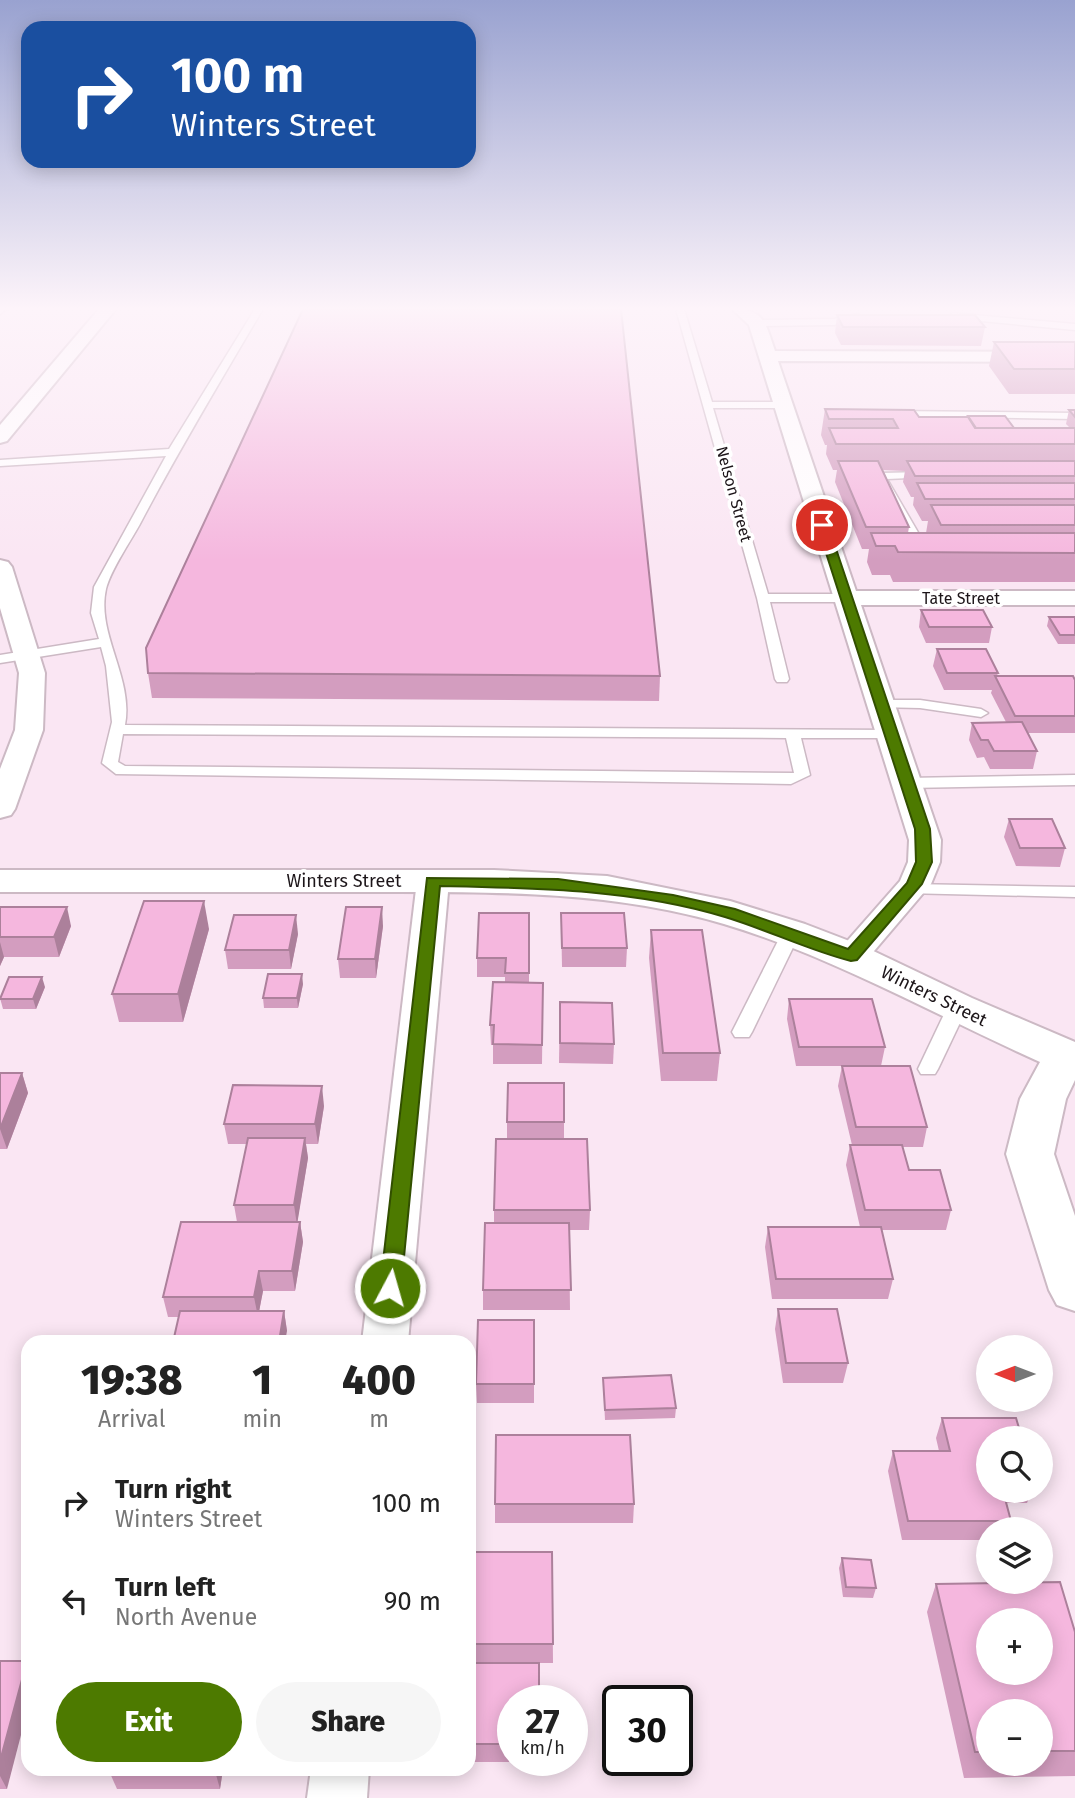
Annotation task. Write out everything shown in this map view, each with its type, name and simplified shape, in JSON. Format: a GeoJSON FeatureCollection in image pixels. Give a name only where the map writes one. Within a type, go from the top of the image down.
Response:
{"type":"FeatureCollection","features":[{"type":"Feature","properties":{"kind":"main road","name":"Winters Street"},"geometry":{"type":"LineString","coordinates":[[0,881],[520,882],[607,888],[730,913],[792,933],[851,956],[957,1008],[1070,1058]]}},
{"type":"Feature","properties":{"kind":"main road"},"geometry":{"type":"LineString","coordinates":[[1070,1058],[1042,1098],[1030,1154],[1075,1290]]}},
{"type":"Feature","properties":{"kind":"street"},"geometry":{"type":"LineString","coordinates":[[0,437],[37,393]]}},
{"type":"Feature","properties":{"kind":"street"},"geometry":{"type":"LineString","coordinates":[[778,393],[925,840],[924,862],[910,889],[851,956]]}},
{"type":"Feature","properties":{"kind":"street"},"geometry":{"type":"LineString","coordinates":[[0,567],[13,657],[32,673],[29,730],[0,809]]}},
{"type":"Feature","properties":{"kind":"street","name":"Tate Street"},"geometry":{"type":"LineString","coordinates":[[846,598],[1075,598]]}},
{"type":"Feature","properties":{"kind":"street"},"geometry":{"type":"LineString","coordinates":[[386,1335],[433,881]]}},
{"type":"Feature","properties":{"kind":"street"},"geometry":{"type":"LineString","coordinates":[[337,1798],[339,1776]]}},
{"type":"Feature","properties":{"kind":"lane"},"geometry":{"type":"LineString","coordinates":[[208,393],[100,587],[98,613],[118,701],[119,722],[110,764],[121,771],[791,779],[802,775],[793,734]]}},
{"type":"Feature","properties":{"kind":"lane","name":"Nelson Street"},"geometry":{"type":"LineString","coordinates":[[706,393],[763,598],[782,679]]}},
{"type":"Feature","properties":{"kind":"lane"},"geometry":{"type":"LineString","coordinates":[[710,405],[782,405]]}},
{"type":"Feature","properties":{"kind":"lane"},"geometry":{"type":"LineString","coordinates":[[876,414],[1075,416]]}},
{"type":"Feature","properties":{"kind":"lane"},"geometry":{"type":"LineString","coordinates":[[0,463],[173,452]]}},
{"type":"Feature","properties":{"kind":"lane"},"geometry":{"type":"LineString","coordinates":[[936,475],[880,476],[927,559],[940,559]]}},
{"type":"Feature","properties":{"kind":"lane"},"geometry":{"type":"LineString","coordinates":[[895,502],[909,502]]}},
{"type":"Feature","properties":{"kind":"lane"},"geometry":{"type":"LineString","coordinates":[[908,525],[922,525]]}},
{"type":"Feature","properties":{"kind":"lane"},"geometry":{"type":"LineString","coordinates":[[763,598],[846,598]]}},
{"type":"Feature","properties":{"kind":"lane"},"geometry":{"type":"LineString","coordinates":[[13,657],[106,642]]}},
{"type":"Feature","properties":{"kind":"lane"},"geometry":{"type":"LineString","coordinates":[[881,704],[920,704],[981,713]]}},
{"type":"Feature","properties":{"kind":"lane"},"geometry":{"type":"LineString","coordinates":[[116,729],[891,734]]}},
{"type":"Feature","properties":{"kind":"lane"},"geometry":{"type":"LineString","coordinates":[[907,783],[1075,780]]}},
{"type":"Feature","properties":{"kind":"lane"},"geometry":{"type":"LineString","coordinates":[[910,889],[1075,892]]}},
{"type":"Feature","properties":{"kind":"lane"},"geometry":{"type":"LineString","coordinates":[[742,1032],[792,933]]}},
{"type":"Feature","properties":{"kind":"lane"},"geometry":{"type":"LineString","coordinates":[[928,1069],[957,1008]]}},
{"type":"Feature","properties":{"kind":"building"},"geometry":{"type":"Polygon","coordinates":[[[264,393],[630,393],[660,676],[148,673],[146,648],[264,393]]]}},
{"type":"Feature","properties":{"kind":"building"},"geometry":{"type":"Polygon","coordinates":[[[825,409],[914,410],[919,417],[968,417],[975,428],[1075,428],[1075,444],[836,444],[829,428],[898,428],[893,419],[829,419],[825,409]]]}},
{"type":"Feature","properties":{"kind":"building"},"geometry":{"type":"Polygon","coordinates":[[[968,416],[1005,416],[1014,428],[976,428],[968,416]]]}},
{"type":"Feature","properties":{"kind":"building"},"geometry":{"type":"Polygon","coordinates":[[[838,461],[878,461],[909,527],[866,527],[838,461]]]}},
{"type":"Feature","properties":{"kind":"building"},"geometry":{"type":"Polygon","coordinates":[[[907,461],[1075,461],[1075,476],[915,476],[907,461]]]}},
{"type":"Feature","properties":{"kind":"building"},"geometry":{"type":"Polygon","coordinates":[[[917,483],[1075,483],[1075,499],[925,499],[917,483]]]}},
{"type":"Feature","properties":{"kind":"building"},"geometry":{"type":"Polygon","coordinates":[[[931,505],[1075,505],[1075,525],[941,525],[931,505]]]}},
{"type":"Feature","properties":{"kind":"building"},"geometry":{"type":"Polygon","coordinates":[[[871,533],[1075,533],[1075,553],[898,552],[895,546],[876,546],[871,533]]]}},
{"type":"Feature","properties":{"kind":"building"},"geometry":{"type":"Polygon","coordinates":[[[921,610],[983,610],[992,627],[929,627],[921,610]]]}},
{"type":"Feature","properties":{"kind":"building"},"geometry":{"type":"Polygon","coordinates":[[[1049,617],[1075,617],[1075,635],[1060,635],[1049,617]]]}},
{"type":"Feature","properties":{"kind":"building"},"geometry":{"type":"Polygon","coordinates":[[[937,649],[986,649],[998,673],[947,673],[937,649]]]}},
{"type":"Feature","properties":{"kind":"building"},"geometry":{"type":"Polygon","coordinates":[[[995,676],[1073,676],[1075,716],[1015,716],[995,676]]]}},
{"type":"Feature","properties":{"kind":"building"},"geometry":{"type":"Polygon","coordinates":[[[1022,722],[1037,751],[994,751],[988,740],[981,740],[972,723],[1022,722]]]}},
{"type":"Feature","properties":{"kind":"building"},"geometry":{"type":"Polygon","coordinates":[[[1009,819],[1052,819],[1065,848],[1020,848],[1009,819]]]}},
{"type":"Feature","properties":{"kind":"building"},"geometry":{"type":"Polygon","coordinates":[[[144,901],[204,901],[178,994],[112,994],[144,901]]]}},
{"type":"Feature","properties":{"kind":"building"},"geometry":{"type":"Polygon","coordinates":[[[0,907],[67,907],[54,937],[0,937],[0,907]]]}},
{"type":"Feature","properties":{"kind":"building"},"geometry":{"type":"Polygon","coordinates":[[[346,907],[382,907],[375,959],[338,959],[346,907]]]}},
{"type":"Feature","properties":{"kind":"building"},"geometry":{"type":"Polygon","coordinates":[[[479,913],[529,913],[529,973],[505,973],[506,958],[477,958],[479,913]]]}},
{"type":"Feature","properties":{"kind":"building"},"geometry":{"type":"Polygon","coordinates":[[[561,913],[624,913],[627,948],[562,948],[561,913]]]}},
{"type":"Feature","properties":{"kind":"building"},"geometry":{"type":"Polygon","coordinates":[[[234,915],[296,915],[289,950],[225,950],[234,915]]]}},
{"type":"Feature","properties":{"kind":"building"},"geometry":{"type":"Polygon","coordinates":[[[651,930],[702,930],[720,1053],[663,1053],[651,930]]]}},
{"type":"Feature","properties":{"kind":"building"},"geometry":{"type":"Polygon","coordinates":[[[268,974],[302,974],[297,998],[263,998],[268,974]]]}},
{"type":"Feature","properties":{"kind":"building"},"geometry":{"type":"Polygon","coordinates":[[[9,977],[42,977],[33,999],[0,999],[9,977]]]}},
{"type":"Feature","properties":{"kind":"building"},"geometry":{"type":"Polygon","coordinates":[[[493,982],[543,983],[542,1045],[493,1044],[494,1025],[490,1025],[493,982]]]}},
{"type":"Feature","properties":{"kind":"building"},"geometry":{"type":"Polygon","coordinates":[[[789,999],[872,999],[885,1047],[799,1047],[789,999]]]}},
{"type":"Feature","properties":{"kind":"building"},"geometry":{"type":"Polygon","coordinates":[[[560,1002],[612,1003],[614,1044],[560,1043],[560,1002]]]}},
{"type":"Feature","properties":{"kind":"building"},"geometry":{"type":"Polygon","coordinates":[[[842,1066],[910,1066],[927,1127],[856,1127],[842,1066]]]}},
{"type":"Feature","properties":{"kind":"building"},"geometry":{"type":"Polygon","coordinates":[[[0,1073],[22,1073],[0,1129],[0,1073]]]}},
{"type":"Feature","properties":{"kind":"building"},"geometry":{"type":"Polygon","coordinates":[[[508,1083],[564,1083],[564,1122],[507,1122],[508,1083]]]}},
{"type":"Feature","properties":{"kind":"building"},"geometry":{"type":"Polygon","coordinates":[[[233,1085],[322,1086],[315,1124],[224,1124],[233,1085]]]}},
{"type":"Feature","properties":{"kind":"building"},"geometry":{"type":"Polygon","coordinates":[[[248,1138],[305,1138],[294,1205],[234,1205],[248,1138]]]}},
{"type":"Feature","properties":{"kind":"building"},"geometry":{"type":"Polygon","coordinates":[[[496,1139],[587,1139],[590,1210],[494,1210],[496,1139]]]}},
{"type":"Feature","properties":{"kind":"building"},"geometry":{"type":"Polygon","coordinates":[[[850,1145],[902,1145],[909,1170],[940,1170],[951,1210],[865,1210],[850,1145]]]}},
{"type":"Feature","properties":{"kind":"building"},"geometry":{"type":"Polygon","coordinates":[[[181,1222],[300,1222],[292,1271],[259,1271],[254,1297],[163,1297],[181,1222]]]}},
{"type":"Feature","properties":{"kind":"building"},"geometry":{"type":"Polygon","coordinates":[[[485,1223],[569,1223],[571,1290],[483,1290],[485,1223]]]}},
{"type":"Feature","properties":{"kind":"building"},"geometry":{"type":"Polygon","coordinates":[[[768,1227],[881,1227],[893,1279],[776,1279],[768,1227]]]}},
{"type":"Feature","properties":{"kind":"building"},"geometry":{"type":"Polygon","coordinates":[[[778,1309],[837,1309],[848,1363],[786,1363],[778,1309]]]}},
{"type":"Feature","properties":{"kind":"building"},"geometry":{"type":"Polygon","coordinates":[[[180,1311],[284,1311],[280,1335],[175,1335],[180,1311]]]}},
{"type":"Feature","properties":{"kind":"building"},"geometry":{"type":"Polygon","coordinates":[[[478,1320],[534,1320],[534,1384],[476,1384],[478,1320]]]}},
{"type":"Feature","properties":{"kind":"building"},"geometry":{"type":"Polygon","coordinates":[[[671,1375],[676,1408],[605,1410],[603,1378],[671,1375]]]}},
{"type":"Feature","properties":{"kind":"building"},"geometry":{"type":"Polygon","coordinates":[[[942,1418],[1016,1418],[1018,1426],[976,1426],[976,1503],[1006,1503],[1010,1517],[976,1517],[976,1521],[908,1521],[893,1451],[950,1451],[942,1418]]]}},
{"type":"Feature","properties":{"kind":"building"},"geometry":{"type":"Polygon","coordinates":[[[496,1435],[630,1435],[634,1504],[495,1504],[496,1435]]]}},
{"type":"Feature","properties":{"kind":"building"},"geometry":{"type":"Polygon","coordinates":[[[476,1552],[552,1552],[553,1644],[476,1644],[476,1552]]]}},
{"type":"Feature","properties":{"kind":"building"},"geometry":{"type":"Polygon","coordinates":[[[842,1558],[871,1560],[876,1588],[846,1587],[842,1558]]]}},
{"type":"Feature","properties":{"kind":"building"},"geometry":{"type":"Polygon","coordinates":[[[1053,1582],[1060,1582],[1075,1632],[1075,1751],[1053,1751],[1053,1699],[976,1699],[975,1752],[936,1584],[976,1583],[976,1594],[1053,1594],[1053,1582]]]}},
{"type":"Feature","properties":{"kind":"building"},"geometry":{"type":"Polygon","coordinates":[[[0,1661],[21,1661],[21,1683],[0,1761],[0,1661]]]}},
{"type":"Feature","properties":{"kind":"building"},"geometry":{"type":"Polygon","coordinates":[[[476,1663],[539,1663],[539,1685],[497,1685],[497,1744],[476,1744],[476,1663]]]}},
{"type":"Feature","properties":{"kind":"route"},"geometry":{"type":"LineString","coordinates":[[390,1288],[433,881],[494,881],[607,888],[730,913],[851,956],[915,884],[924,862],[925,840],[822,525]]}}]}
